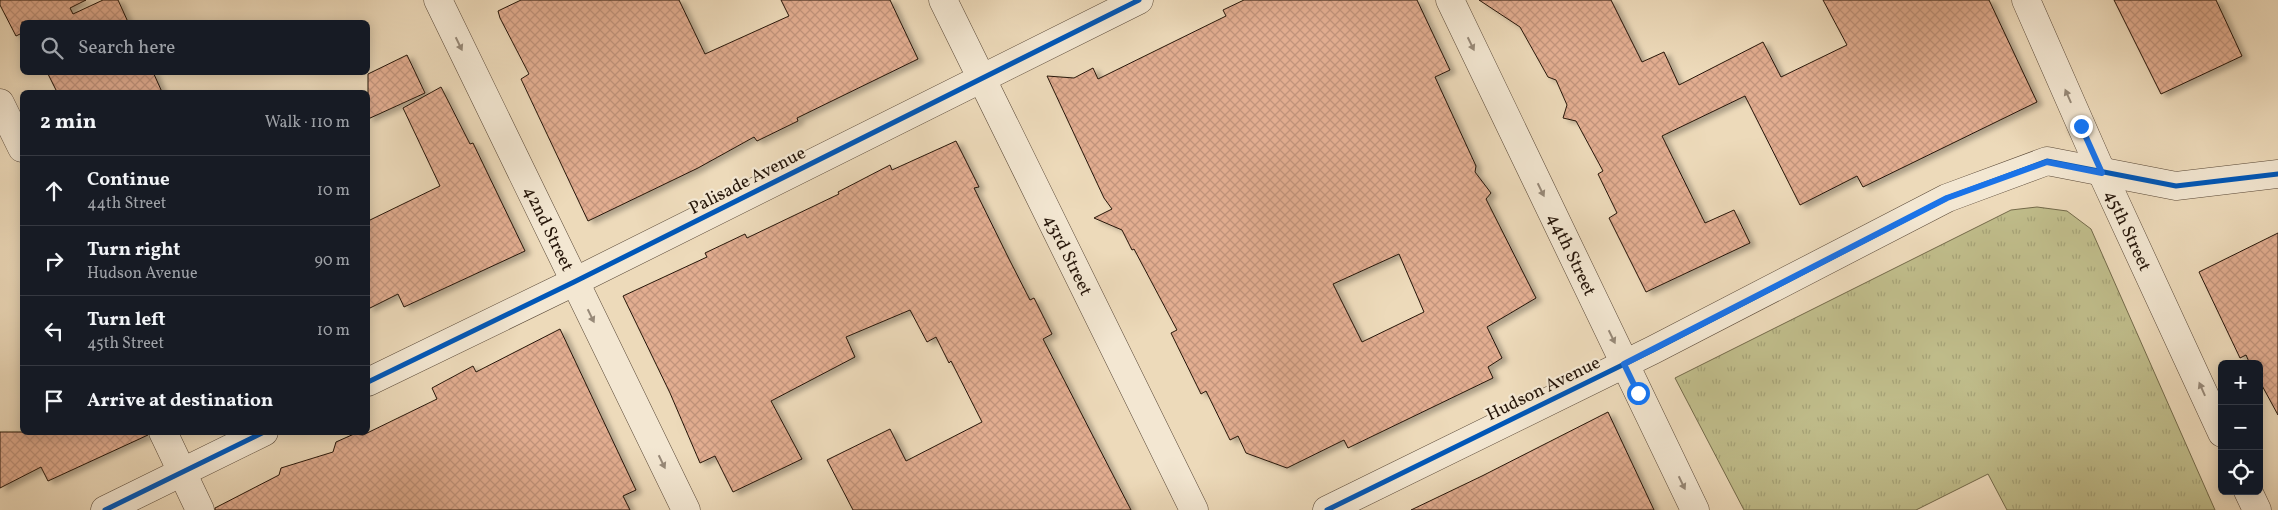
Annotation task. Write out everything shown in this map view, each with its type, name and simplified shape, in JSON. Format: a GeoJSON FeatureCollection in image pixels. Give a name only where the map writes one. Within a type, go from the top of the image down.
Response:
{"type":"FeatureCollection","features":[{"type":"Feature","properties":{"kind":"street","name":"42nd Street"},"geometry":{"type":"LineString","coordinates":[[438,0],[686,510]]}},
{"type":"Feature","properties":{"kind":"street","name":"43rd Street"},"geometry":{"type":"LineString","coordinates":[[943,0],[1194,510]]}},
{"type":"Feature","properties":{"kind":"street","name":"Palisade Avenue"},"geometry":{"type":"LineString","coordinates":[[370,381],[574,282],[1139,0]]}},
{"type":"Feature","properties":{"kind":"street","name":"44th Street"},"geometry":{"type":"LineString","coordinates":[[1450,0],[1695,510]]}},
{"type":"Feature","properties":{"kind":"street","name":"45th Street"},"geometry":{"type":"LineString","coordinates":[[2026,0],[2102,173],[2218,424]]}},
{"type":"Feature","properties":{"kind":"street"},"geometry":{"type":"LineString","coordinates":[[0,103],[20,144]]}},
{"type":"Feature","properties":{"kind":"street","name":"Hudson Avenue"},"geometry":{"type":"LineString","coordinates":[[1327,510],[1624,364],[1947,198],[2047,162],[2176,186],[2278,174]]}},
{"type":"Feature","properties":{"kind":"street"},"geometry":{"type":"LineString","coordinates":[[164,435],[200,510]]}},
{"type":"Feature","properties":{"kind":"street"},"geometry":{"type":"LineString","coordinates":[[105,510],[258,435]]}},
{"type":"Feature","properties":{"kind":"street"},"geometry":{"type":"LineString","coordinates":[[2250,495],[2257,510]]}},
{"type":"Feature","properties":{"kind":"green space"},"geometry":{"type":"Polygon","coordinates":[[[2037,207],[2067,211],[2091,229],[2215,510],[2007,510],[1988,474],[1916,510],[1744,510],[1675,378],[2011,210],[2037,207]]]}},
{"type":"Feature","properties":{"kind":"building"},"geometry":{"type":"Polygon","coordinates":[[[0,0],[86,0],[70,8],[73,14],[103,0],[118,0],[127,20],[20,20],[20,34],[16,36],[0,5],[0,0]]]}},
{"type":"Feature","properties":{"kind":"building"},"geometry":{"type":"Polygon","coordinates":[[[521,0],[679,0],[705,54],[789,16],[781,0],[890,0],[918,59],[797,118],[798,121],[757,141],[754,137],[698,168],[588,221],[521,79],[529,74],[500,18],[498,11],[521,0]]]}},
{"type":"Feature","properties":{"kind":"building"},"geometry":{"type":"Polygon","coordinates":[[[1244,0],[1417,0],[1450,70],[1435,77],[1476,166],[1475,172],[1491,193],[1486,199],[1536,298],[1487,327],[1502,358],[1488,367],[1493,378],[1348,448],[1344,440],[1287,468],[1246,453],[1238,436],[1230,440],[1206,391],[1201,394],[1171,333],[1177,330],[1134,249],[1132,250],[1122,230],[1094,218],[1112,209],[1104,198],[1047,76],[1074,78],[1093,68],[1098,79],[1226,16],[1223,10],[1244,0]],[[1399,254],[1333,284],[1362,342],[1424,312],[1399,254]]]}},
{"type":"Feature","properties":{"kind":"building"},"geometry":{"type":"Polygon","coordinates":[[[1479,0],[1611,0],[1642,62],[1664,52],[1679,85],[1763,42],[1781,77],[1847,45],[1823,0],[1989,0],[2037,102],[1863,187],[1857,176],[1800,205],[1745,96],[1662,136],[1705,223],[1734,210],[1750,243],[1646,292],[1609,218],[1617,213],[1598,174],[1603,171],[1576,121],[1563,118],[1567,105],[1556,80],[1548,77],[1520,27],[1479,0]]]}},
{"type":"Feature","properties":{"kind":"building"},"geometry":{"type":"Polygon","coordinates":[[[2114,0],[2216,0],[2242,56],[2161,94],[2114,0]]]}},
{"type":"Feature","properties":{"kind":"building"},"geometry":{"type":"Polygon","coordinates":[[[407,55],[425,93],[370,118],[368,75],[407,55]]]}},
{"type":"Feature","properties":{"kind":"building"},"geometry":{"type":"Polygon","coordinates":[[[48,75],[154,75],[161,90],[56,90],[48,75]]]}},
{"type":"Feature","properties":{"kind":"building"},"geometry":{"type":"Polygon","coordinates":[[[441,87],[470,144],[473,143],[525,251],[404,307],[398,294],[370,308],[370,220],[440,186],[403,108],[441,87]]]}},
{"type":"Feature","properties":{"kind":"building"},"geometry":{"type":"Polygon","coordinates":[[[956,141],[979,187],[974,188],[1009,259],[1030,300],[1034,298],[1052,334],[1043,339],[1131,510],[853,510],[827,460],[890,429],[906,461],[982,422],[951,361],[949,363],[936,337],[927,342],[910,310],[846,337],[855,357],[771,401],[802,459],[733,492],[715,456],[700,463],[670,393],[623,296],[707,257],[705,253],[745,234],[747,238],[839,194],[838,192],[890,165],[892,170],[956,141]]]}},
{"type":"Feature","properties":{"kind":"building"},"geometry":{"type":"Polygon","coordinates":[[[2278,233],[2278,415],[2263,387],[2263,360],[2248,360],[2246,355],[2240,358],[2199,272],[2278,233]]]}},
{"type":"Feature","properties":{"kind":"building"},"geometry":{"type":"Polygon","coordinates":[[[560,329],[636,490],[623,496],[630,510],[215,510],[215,508],[279,475],[281,468],[333,452],[336,442],[352,435],[370,435],[370,432],[437,399],[432,388],[473,366],[476,372],[560,329]]]}},
{"type":"Feature","properties":{"kind":"building"},"geometry":{"type":"Polygon","coordinates":[[[1608,412],[1654,510],[1411,510],[1482,476],[1608,412]]]}},
{"type":"Feature","properties":{"kind":"building"},"geometry":{"type":"Polygon","coordinates":[[[0,432],[20,432],[20,435],[148,435],[48,481],[41,467],[0,488],[0,432]]]}},
{"type":"Feature","properties":{"kind":"cycle path"},"geometry":{"type":"LineString","coordinates":[[370,381],[574,282],[1139,0]]}},
{"type":"Feature","properties":{"kind":"cycle path"},"geometry":{"type":"LineString","coordinates":[[1327,510],[1653,350],[1947,198],[2047,161],[2176,186],[2278,174]]}},
{"type":"Feature","properties":{"kind":"cycle path"},"geometry":{"type":"LineString","coordinates":[[105,510],[258,435]]}},
{"type":"Feature","properties":{"kind":"route"},"geometry":{"type":"LineString","coordinates":[[1638,393],[1624,364],[1947,198],[2047,162],[2102,173],[2081,126]]}}]}
